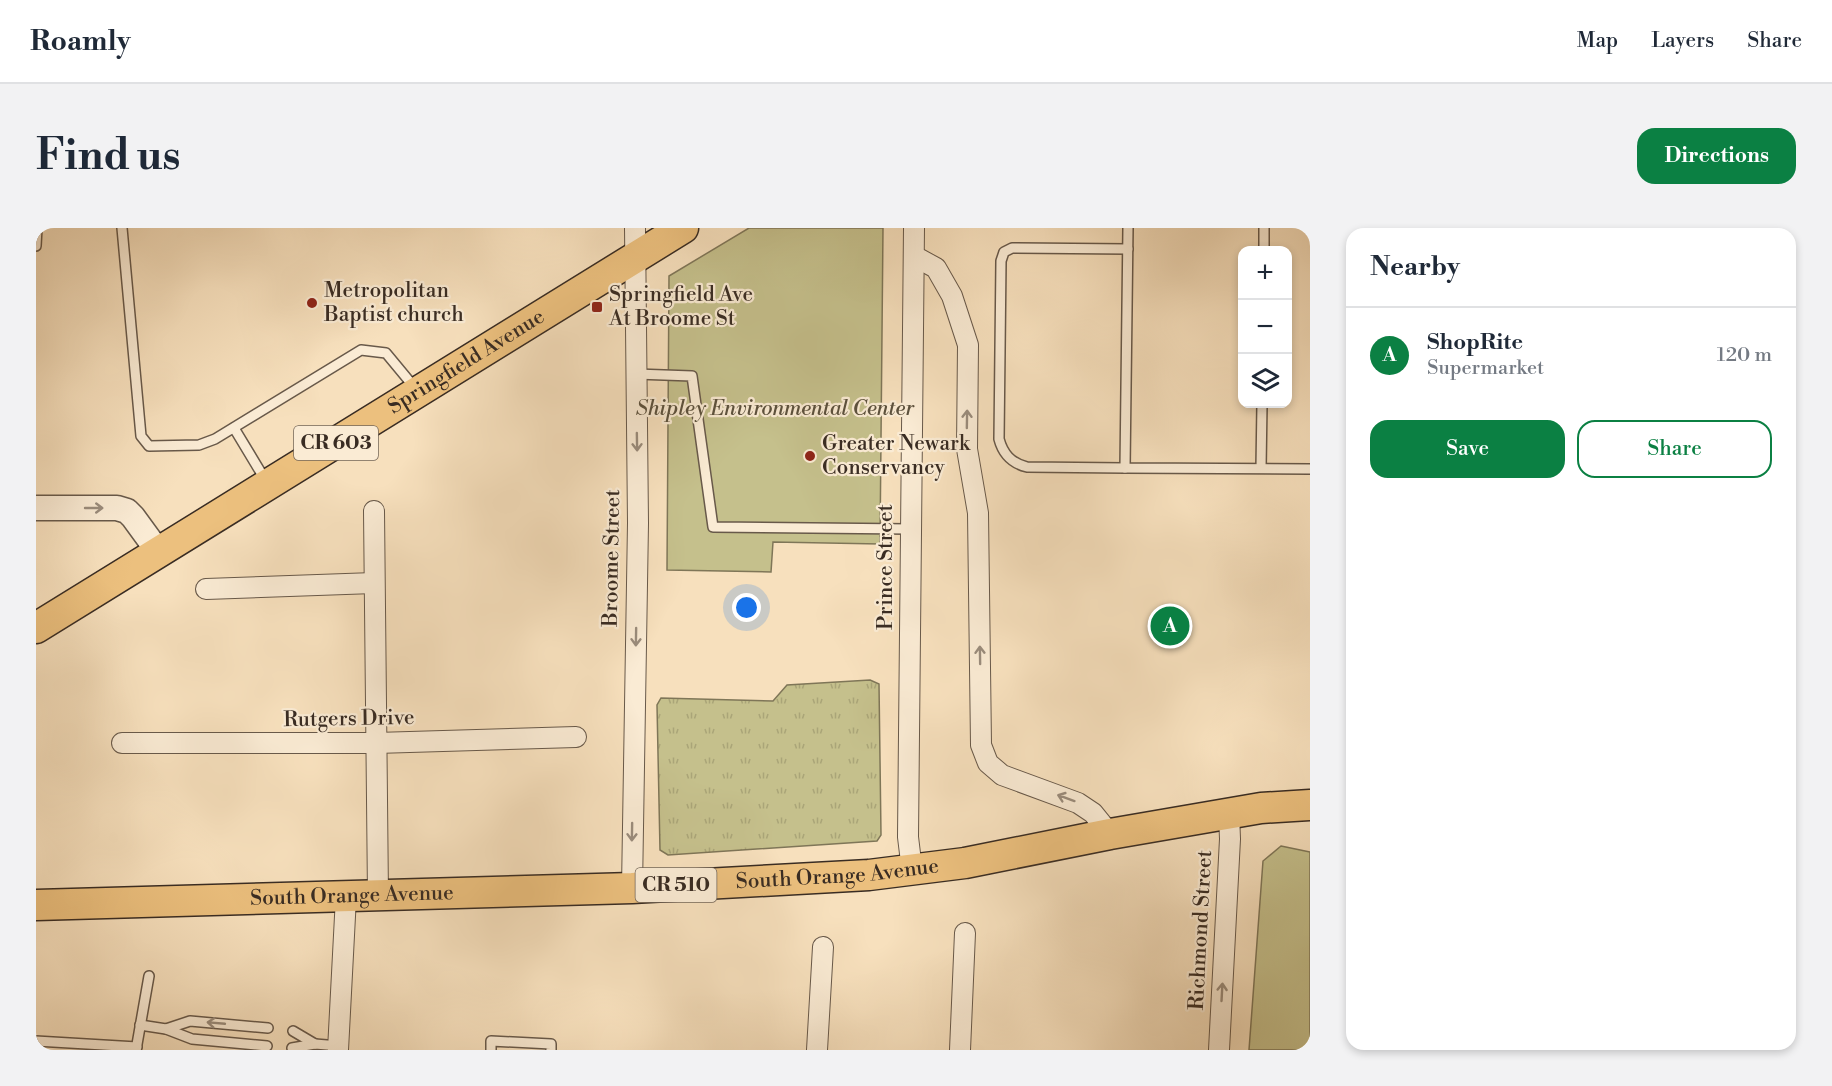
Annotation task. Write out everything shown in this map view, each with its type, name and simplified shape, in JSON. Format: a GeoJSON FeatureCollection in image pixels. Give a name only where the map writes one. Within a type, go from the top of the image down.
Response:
{"type":"FeatureCollection","features":[{"type":"Feature","properties":{"kind":"main road","name":"Springfield Avenue"},"geometry":{"type":"LineString","coordinates":[[36,628],[683,228]]}},
{"type":"Feature","properties":{"kind":"main road","name":"South Orange Avenue"},"geometry":{"type":"LineString","coordinates":[[36,905],[632,888],[912,870],[965,863],[1229,813],[1310,805]]}},
{"type":"Feature","properties":{"kind":"street","name":"Broome Street"},"geometry":{"type":"LineString","coordinates":[[632,888],[638,523],[635,228]]}},
{"type":"Feature","properties":{"kind":"street","name":"Prince Street"},"geometry":{"type":"LineString","coordinates":[[912,870],[908,837],[914,228]]}},
{"type":"Feature","properties":{"kind":"street"},"geometry":{"type":"LineString","coordinates":[[914,256],[936,268],[952,296],[968,345],[967,449],[978,513],[981,745],[988,763],[1002,775],[1078,803],[1093,813],[1110,834]]}},
{"type":"Feature","properties":{"kind":"street"},"geometry":{"type":"LineString","coordinates":[[36,508],[117,508],[127,511],[159,554]]}},
{"type":"Feature","properties":{"kind":"street"},"geometry":{"type":"LineString","coordinates":[[374,511],[378,896]]}},
{"type":"Feature","properties":{"kind":"street"},"geometry":{"type":"LineString","coordinates":[[206,589],[374,583]]}},
{"type":"Feature","properties":{"kind":"street","name":"Rutgers Drive"},"geometry":{"type":"LineString","coordinates":[[122,743],[376,743],[576,737]]}},
{"type":"Feature","properties":{"kind":"street","name":"Richmond Street"},"geometry":{"type":"LineString","coordinates":[[1219,1050],[1230,839],[1229,813]]}},
{"type":"Feature","properties":{"kind":"street"},"geometry":{"type":"LineString","coordinates":[[338,1048],[346,897]]}},
{"type":"Feature","properties":{"kind":"street"},"geometry":{"type":"LineString","coordinates":[[960,1050],[965,933]]}},
{"type":"Feature","properties":{"kind":"street"},"geometry":{"type":"LineString","coordinates":[[816,1050],[824,947]]}},
{"type":"Feature","properties":{"kind":"lane"},"geometry":{"type":"LineString","coordinates":[[36,246],[37,228]]}},
{"type":"Feature","properties":{"kind":"lane"},"geometry":{"type":"LineString","coordinates":[[122,228],[143,439],[153,448],[199,445],[234,428],[361,350],[386,352],[418,392]]}},
{"type":"Feature","properties":{"kind":"lane"},"geometry":{"type":"LineString","coordinates":[[1125,468],[1128,228]]}},
{"type":"Feature","properties":{"kind":"lane"},"geometry":{"type":"LineString","coordinates":[[1264,228],[1264,246]]}},
{"type":"Feature","properties":{"kind":"lane"},"geometry":{"type":"LineString","coordinates":[[1128,249],[1012,248],[1004,252],[1001,261],[999,439],[1004,453],[1017,464],[1027,466],[1310,469]]}},
{"type":"Feature","properties":{"kind":"lane"},"geometry":{"type":"LineString","coordinates":[[636,374],[692,376],[713,527],[910,529]]}},
{"type":"Feature","properties":{"kind":"lane"},"geometry":{"type":"LineString","coordinates":[[1261,468],[1262,408]]}},
{"type":"Feature","properties":{"kind":"lane"},"geometry":{"type":"LineString","coordinates":[[234,428],[268,485]]}},
{"type":"Feature","properties":{"kind":"lane"},"geometry":{"type":"LineString","coordinates":[[36,1041],[137,1049],[149,976]]}},
{"type":"Feature","properties":{"kind":"lane"},"geometry":{"type":"LineString","coordinates":[[166,1029],[190,1021],[268,1028]]}},
{"type":"Feature","properties":{"kind":"lane"},"geometry":{"type":"LineString","coordinates":[[140,1025],[166,1029],[192,1039],[267,1046]]}},
{"type":"Feature","properties":{"kind":"lane"},"geometry":{"type":"LineString","coordinates":[[293,1031],[315,1044]]}},
{"type":"Feature","properties":{"kind":"lane"},"geometry":{"type":"LineString","coordinates":[[491,1050],[491,1041],[551,1044],[551,1050]]}},
{"type":"Feature","properties":{"kind":"lane"},"geometry":{"type":"LineString","coordinates":[[292,1048],[315,1044],[338,1048]]}},
{"type":"Feature","properties":{"kind":"green space","name":"Shipley Environmental Center"},"geometry":{"type":"Polygon","coordinates":[[[749,228],[883,228],[880,544],[773,542],[771,572],[667,570],[669,276],[749,228]]]}},
{"type":"Feature","properties":{"kind":"green space"},"geometry":{"type":"Polygon","coordinates":[[[870,680],[879,684],[881,835],[877,841],[668,855],[660,850],[657,705],[661,698],[773,701],[787,685],[870,680]]]}},
{"type":"Feature","properties":{"kind":"green space"},"geometry":{"type":"Polygon","coordinates":[[[1281,846],[1310,852],[1310,1050],[1249,1050],[1263,861],[1281,846]]]}},
{"type":"Feature","properties":{"kind":"place","name":"Metropolitan Baptist church"},"geometry":{"type":"Point","coordinates":[312,303]}},
{"type":"Feature","properties":{"kind":"place","name":"Springfield Ave At Broome St"},"geometry":{"type":"Point","coordinates":[597,307]}},
{"type":"Feature","properties":{"kind":"place","name":"Greater Newark Conservancy"},"geometry":{"type":"Point","coordinates":[810,456]}},
{"type":"Feature","properties":{"kind":"place","name":"ShopRite"},"geometry":{"type":"Point","coordinates":[1170,626]}}]}
